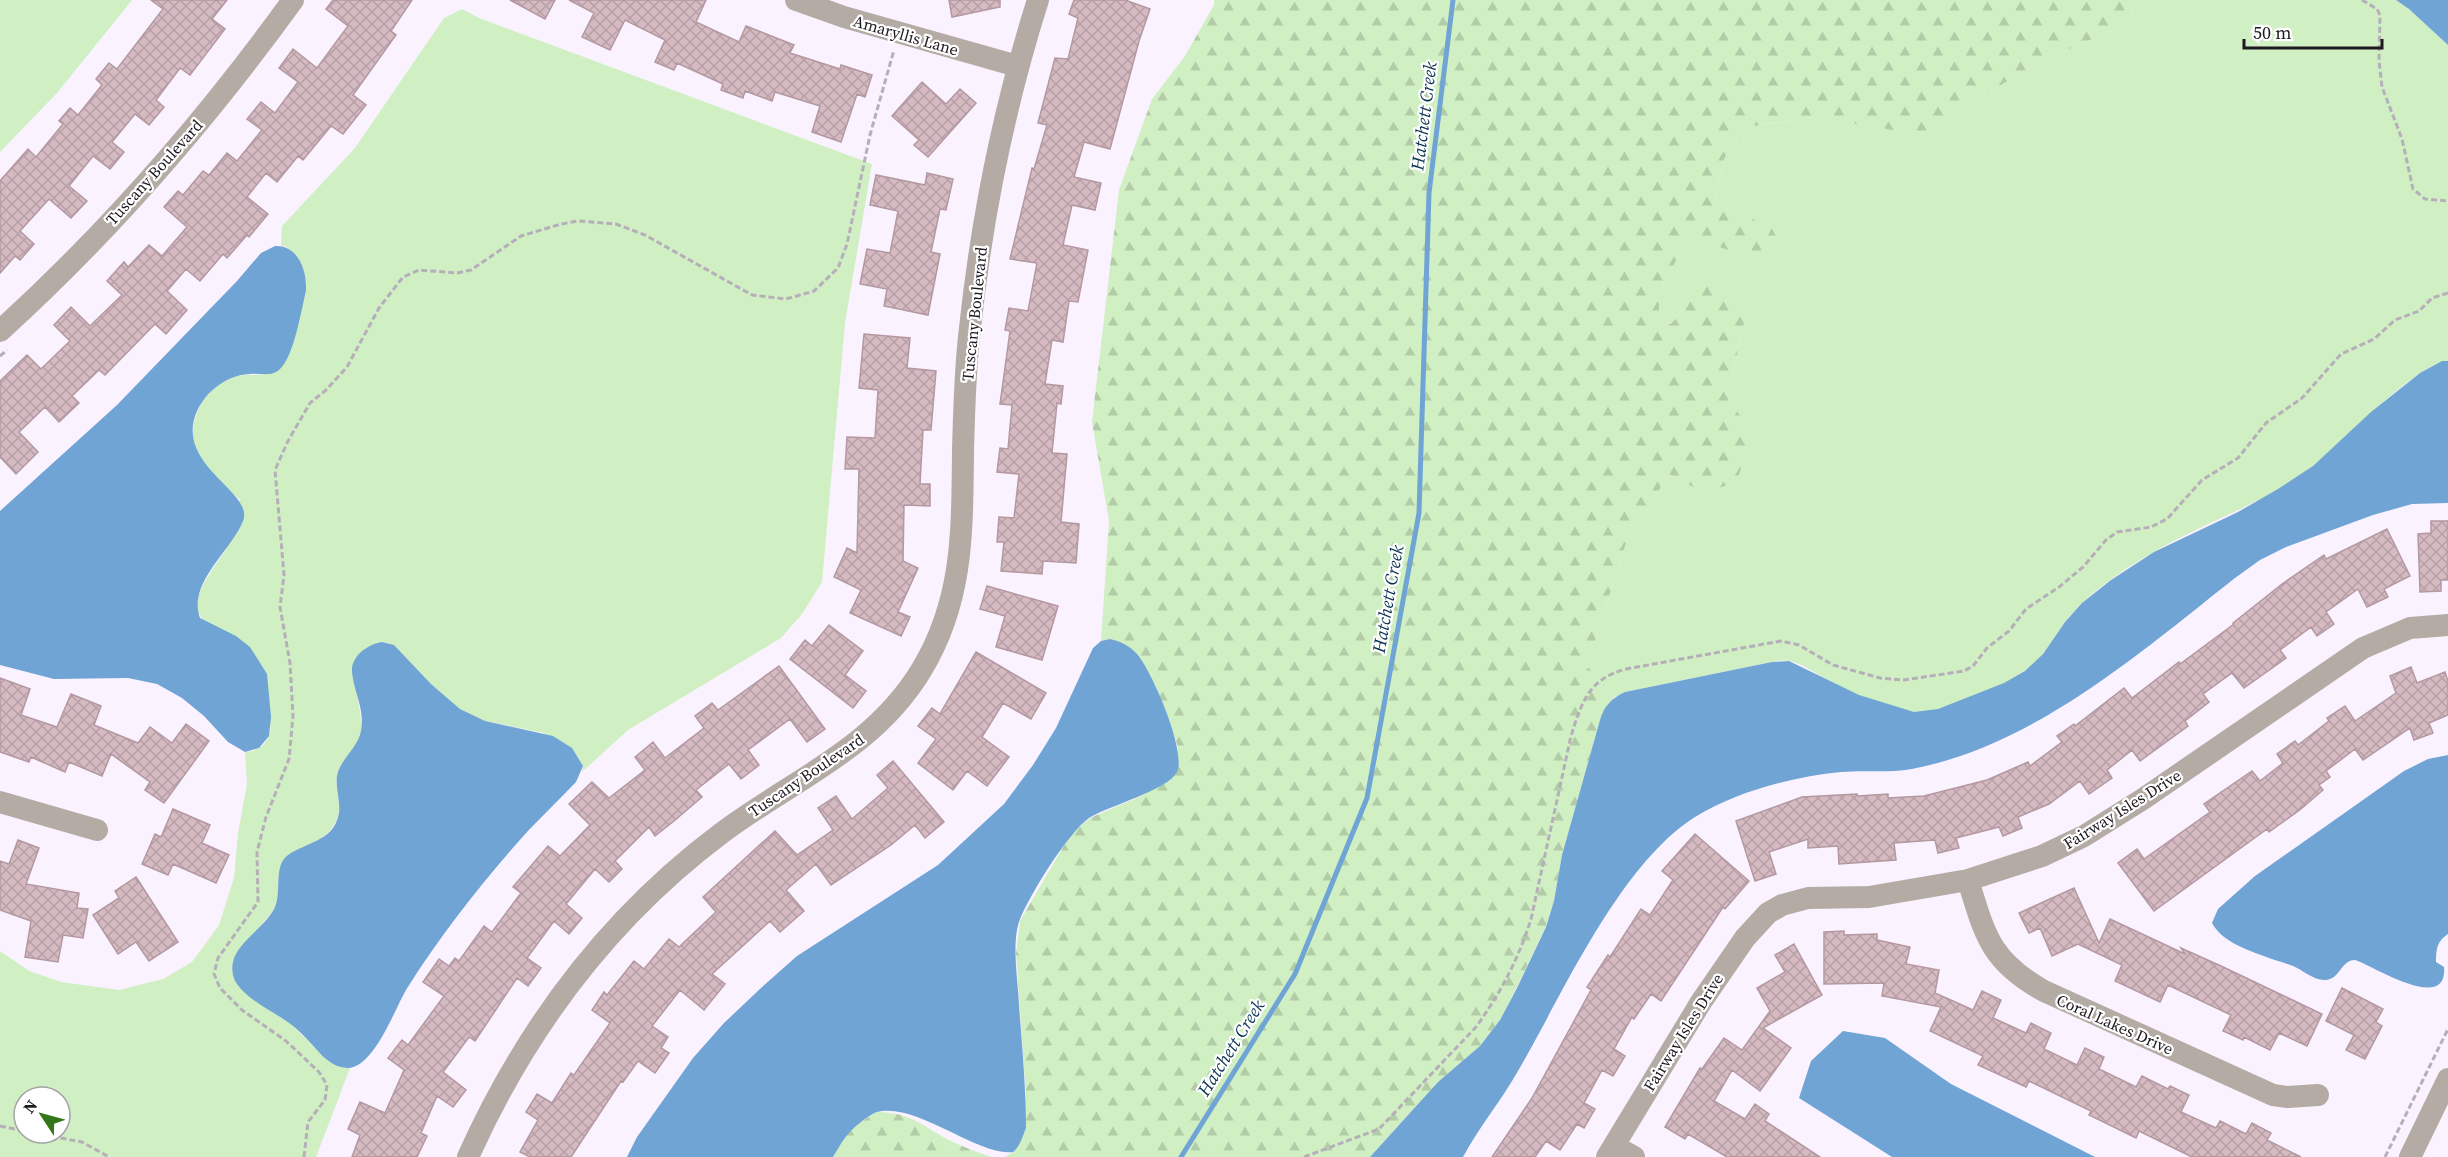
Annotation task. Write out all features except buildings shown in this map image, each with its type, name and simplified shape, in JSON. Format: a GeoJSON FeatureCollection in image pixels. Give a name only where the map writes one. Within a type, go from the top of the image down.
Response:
{"type":"FeatureCollection","features":[{"type":"Feature","properties":{"kind":"street","name":"Tuscany Boulevard"},"geometry":{"type":"LineString","coordinates":[[0,331],[120,210],[191,131],[235,78],[293,0]]}},
{"type":"Feature","properties":{"kind":"street","name":"Amaryllis Lane"},"geometry":{"type":"LineString","coordinates":[[796,0],[844,17],[1017,66]]}},
{"type":"Feature","properties":{"kind":"street","name":"Tuscany Boulevard"},"geometry":{"type":"LineString","coordinates":[[468,1157],[482,1126],[522,1053],[566,987],[599,945],[692,856],[762,805],[859,742],[900,700],[936,644],[949,611],[958,573],[962,535],[963,431],[969,330],[986,207],[1017,66],[1038,0]]}},
{"type":"Feature","properties":{"kind":"street","name":"Fairway Isles Drive"},"geometry":{"type":"LineString","coordinates":[[1611,1151],[1696,1010],[1750,931],[1768,913],[1782,905],[1808,898],[1869,897],[1968,880],[2042,856],[2099,828],[2378,640],[2410,628],[2448,625]]}},
{"type":"Feature","properties":{"kind":"street"},"geometry":{"type":"LineString","coordinates":[[0,802],[97,830]]}},
{"type":"Feature","properties":{"kind":"street","name":"Coral Lakes Drive"},"geometry":{"type":"LineString","coordinates":[[1968,880],[1989,943],[2006,964],[2025,981],[2043,992],[2261,1090],[2280,1097],[2318,1095]]}},
{"type":"Feature","properties":{"kind":"street"},"geometry":{"type":"LineString","coordinates":[[2410,1157],[2448,1079]]}},
{"type":"Feature","properties":{"kind":"street"},"geometry":{"type":"LineString","coordinates":[[1611,1151],[1634,1157]]}},
{"type":"Feature","properties":{"kind":"path"},"geometry":{"type":"LineString","coordinates":[[2362,0],[2377,9],[2380,15],[2379,60],[2382,87],[2402,139],[2413,189],[2417,195],[2425,199],[2448,201]]}},
{"type":"Feature","properties":{"kind":"path"},"geometry":{"type":"LineString","coordinates":[[304,1157],[308,1122],[325,1100],[327,1085],[319,1072],[286,1041],[242,1010],[220,988],[214,974],[218,958],[258,902],[257,852],[266,817],[289,759],[293,716],[290,663],[280,607],[284,575],[275,470],[288,441],[310,403],[326,390],[347,367],[379,308],[404,277],[419,270],[457,273],[471,270],[521,237],[561,224],[578,221],[616,224],[655,240],[752,295],[786,298],[814,291],[838,267],[847,244],[870,135],[899,33]]}},
{"type":"Feature","properties":{"kind":"path"},"geometry":{"type":"LineString","coordinates":[[1304,1157],[1378,1129],[1486,1014],[1523,947],[1571,736],[1579,710],[1598,681],[1609,674],[1626,669],[1781,641],[1799,645],[1833,665],[1880,678],[1904,680],[1964,671],[1973,666],[1987,648],[2009,631],[2026,609],[2059,587],[2083,567],[2111,536],[2117,532],[2151,527],[2167,519],[2202,480],[2238,458],[2266,423],[2302,398],[2341,354],[2374,339],[2395,320],[2412,315],[2432,298],[2448,293]]}},
{"type":"Feature","properties":{"kind":"path"},"geometry":{"type":"LineString","coordinates":[[2385,1157],[2448,1029]]}},
{"type":"Feature","properties":{"kind":"path"},"geometry":{"type":"LineString","coordinates":[[72,1140],[82,1142],[109,1157]]}},
{"type":"Feature","properties":{"kind":"green space"},"geometry":{"type":"Polygon","coordinates":[[[0,0],[132,0],[57,93],[0,152],[0,0]]]}},
{"type":"Feature","properties":{"kind":"green space"},"geometry":{"type":"Polygon","coordinates":[[[1214,0],[2133,0],[2132,22],[2048,58],[1978,98],[1922,135],[1814,117],[1754,126],[1738,139],[1724,159],[1715,197],[1737,212],[1771,227],[1778,240],[1772,253],[1761,261],[1719,247],[1696,235],[1687,241],[1659,292],[1659,317],[1671,324],[1681,312],[1683,298],[1702,281],[1724,291],[1746,314],[1728,395],[1751,435],[1737,482],[1704,493],[1669,474],[1626,543],[1587,666],[1615,697],[1608,704],[1600,720],[1562,855],[1554,901],[1546,926],[1500,1020],[1480,1046],[1438,1082],[1370,1157],[1005,1157],[1016,1150],[1026,1095],[1016,953],[1020,921],[1070,835],[1090,818],[1141,796],[1176,774],[1178,747],[1155,685],[1110,639],[1101,641],[1109,521],[1092,422],[1119,190],[1152,99],[1185,56],[1214,5],[1214,0]]]}},
{"type":"Feature","properties":{"kind":"green space"},"geometry":{"type":"Polygon","coordinates":[[[2133,0],[2396,0],[2448,45],[2448,361],[2434,365],[2417,375],[2295,479],[2255,502],[2174,541],[2118,574],[2074,611],[2031,666],[2004,684],[1979,695],[1929,711],[1905,711],[1876,703],[1836,685],[1804,666],[1785,661],[1625,692],[1615,697],[1587,666],[1626,543],[1669,474],[1704,493],[1737,482],[1750,435],[1728,395],[1746,314],[1683,298],[1681,312],[1671,324],[1659,317],[1659,292],[1687,241],[1696,235],[1719,247],[1761,261],[1771,227],[1737,212],[1715,197],[1724,159],[1738,139],[1754,126],[1815,117],[1922,135],[1978,98],[2048,58],[2132,22],[2133,0]]]}},
{"type":"Feature","properties":{"kind":"green space"},"geometry":{"type":"Polygon","coordinates":[[[462,9],[479,18],[872,164],[845,323],[822,582],[802,614],[781,638],[628,730],[582,772],[583,766],[544,733],[485,721],[460,709],[431,684],[394,645],[382,642],[360,654],[355,661],[354,669],[361,732],[337,776],[338,817],[334,825],[321,838],[288,855],[279,873],[275,908],[233,961],[232,972],[246,993],[292,1025],[328,1061],[350,1068],[316,1157],[0,1157],[0,951],[29,971],[61,982],[119,990],[163,979],[192,962],[219,925],[234,878],[238,833],[247,784],[245,752],[263,745],[271,728],[207,623],[199,614],[197,604],[200,592],[232,537],[240,500],[214,476],[201,460],[193,437],[194,425],[202,403],[218,385],[238,376],[268,373],[285,363],[306,292],[306,285],[298,263],[287,247],[281,246],[282,226],[355,148],[444,18],[462,9]]]}},
{"type":"Feature","properties":{"kind":"green space"},"geometry":{"type":"Polygon","coordinates":[[[876,1112],[899,1115],[917,1121],[953,1142],[992,1157],[833,1157],[849,1130],[876,1112]]]}},
{"type":"Feature","properties":{"kind":"water"},"geometry":{"type":"Polygon","coordinates":[[[2396,0],[2448,0],[2448,45],[2409,9],[2396,0]]]}},
{"type":"Feature","properties":{"kind":"water"},"geometry":{"type":"Polygon","coordinates":[[[275,246],[290,250],[296,255],[303,268],[306,284],[296,333],[285,363],[273,373],[240,375],[221,383],[200,406],[193,425],[194,441],[200,455],[239,501],[244,511],[243,521],[237,532],[205,580],[198,605],[200,618],[236,636],[250,647],[267,674],[271,717],[269,736],[259,748],[245,752],[228,742],[204,716],[182,698],[157,684],[128,678],[54,679],[0,665],[0,511],[117,405],[237,281],[261,253],[275,246]]]}},
{"type":"Feature","properties":{"kind":"water"},"geometry":{"type":"Polygon","coordinates":[[[2442,361],[2448,361],[2448,503],[2412,504],[2373,515],[2286,547],[2260,560],[2084,693],[2001,740],[1957,757],[1912,769],[1841,772],[1803,777],[1747,793],[1695,817],[1667,839],[1617,898],[1574,969],[1511,1082],[1463,1157],[1370,1157],[1438,1082],[1480,1046],[1500,1020],[1546,927],[1554,901],[1562,855],[1600,720],[1606,707],[1616,697],[1625,692],[1772,662],[1789,661],[1859,695],[1914,712],[1938,709],[2004,683],[2025,671],[2043,654],[2065,622],[2082,603],[2111,580],[2154,552],[2238,512],[2313,466],[2371,412],[2420,373],[2442,361]]]}},
{"type":"Feature","properties":{"kind":"water"},"geometry":{"type":"Polygon","coordinates":[[[1110,639],[1125,644],[1134,651],[1151,677],[1173,730],[1179,762],[1177,772],[1162,785],[1098,813],[1080,826],[1050,865],[1020,919],[1017,928],[1016,961],[1026,1128],[1015,1150],[1013,1152],[999,1151],[983,1146],[929,1122],[893,1111],[869,1116],[846,1136],[833,1157],[627,1157],[637,1137],[693,1058],[724,1023],[761,988],[797,956],[938,865],[1004,804],[1033,765],[1056,728],[1093,648],[1101,641],[1110,639]]]}},
{"type":"Feature","properties":{"kind":"water"},"geometry":{"type":"Polygon","coordinates":[[[382,642],[394,645],[431,684],[460,709],[485,721],[553,736],[572,748],[583,766],[576,782],[527,832],[448,928],[406,990],[374,1049],[357,1066],[347,1068],[329,1062],[293,1026],[248,996],[236,982],[232,965],[240,948],[275,907],[279,872],[283,860],[324,836],[335,825],[339,807],[337,776],[359,737],[362,723],[352,666],[361,652],[371,645],[382,642]]]}},
{"type":"Feature","properties":{"kind":"water"},"geometry":{"type":"Polygon","coordinates":[[[2448,755],[2448,934],[2439,943],[2437,949],[2436,962],[2444,967],[2442,981],[2434,987],[2407,983],[2355,960],[2347,963],[2331,979],[2322,980],[2293,966],[2237,945],[2226,939],[2212,923],[2218,909],[2255,876],[2404,771],[2428,759],[2448,755]]]}},
{"type":"Feature","properties":{"kind":"water"},"geometry":{"type":"Polygon","coordinates":[[[1843,1031],[1885,1038],[1951,1084],[2095,1157],[1892,1157],[1799,1098],[1811,1061],[1843,1031]]]}},
{"type":"Feature","properties":{"kind":"waterway","name":"Hatchett Creek"},"geometry":{"type":"LineString","coordinates":[[1181,1157],[1295,974],[1367,798],[1419,513],[1429,193],[1453,0]]}}]}
